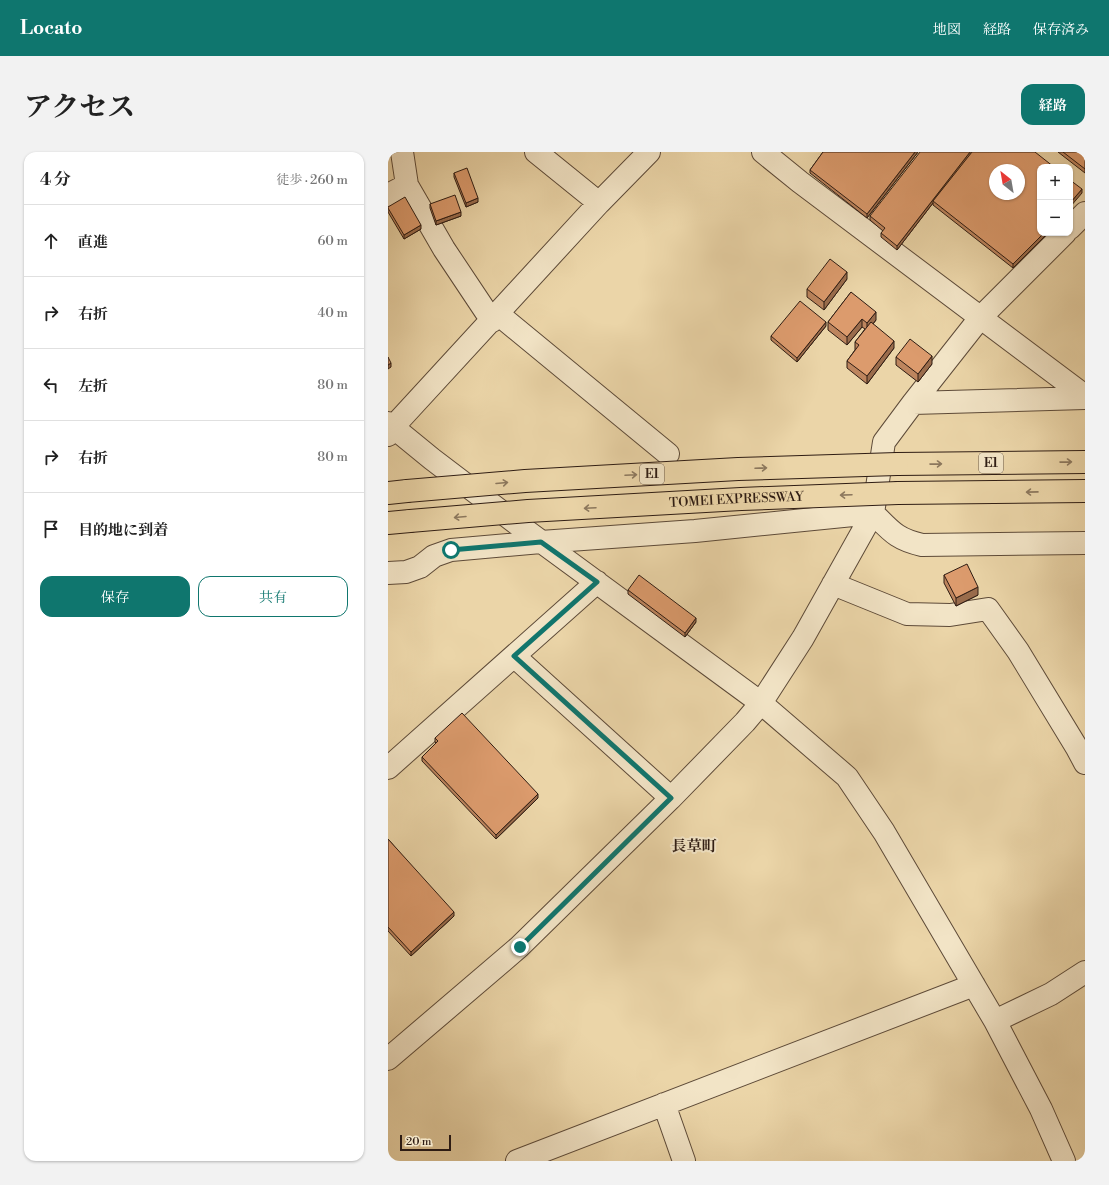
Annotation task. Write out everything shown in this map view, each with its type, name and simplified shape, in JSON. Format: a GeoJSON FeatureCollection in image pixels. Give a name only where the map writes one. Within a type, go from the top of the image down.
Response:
{"type":"FeatureCollection","features":[{"type":"Feature","properties":{"kind":"highway","name":"E1"},"geometry":{"type":"LineString","coordinates":[[398,492],[525,481],[738,469],[897,464],[1085,462]]}},
{"type":"Feature","properties":{"kind":"highway","name":"TOMEI EXPRESSWAY"},"geometry":{"type":"LineString","coordinates":[[388,523],[536,511],[741,499],[898,493],[1085,491]]}},
{"type":"Feature","properties":{"kind":"street"},"geometry":{"type":"LineString","coordinates":[[402,152],[407,185],[444,250],[495,317],[668,454]]}},
{"type":"Feature","properties":{"kind":"street"},"geometry":{"type":"LineString","coordinates":[[536,152],[599,203]]}},
{"type":"Feature","properties":{"kind":"street"},"geometry":{"type":"LineString","coordinates":[[649,152],[599,203],[495,317],[390,428],[541,542],[761,703],[847,777],[884,832],[995,1021],[1041,1110],[1064,1161]]}},
{"type":"Feature","properties":{"kind":"street"},"geometry":{"type":"LineString","coordinates":[[763,152],[800,182],[1085,397]]}},
{"type":"Feature","properties":{"kind":"street"},"geometry":{"type":"LineString","coordinates":[[388,195],[407,185]]}},
{"type":"Feature","properties":{"kind":"street"},"geometry":{"type":"LineString","coordinates":[[1073,225],[1085,213]]}},
{"type":"Feature","properties":{"kind":"street"},"geometry":{"type":"LineString","coordinates":[[388,1059],[520,947],[671,798],[745,722],[761,703],[803,638],[873,513],[884,442],[980,318],[1062,236]]}},
{"type":"Feature","properties":{"kind":"street"},"geometry":{"type":"LineString","coordinates":[[913,403],[1085,397]]}},
{"type":"Feature","properties":{"kind":"street"},"geometry":{"type":"LineString","coordinates":[[388,574],[406,572],[420,567],[434,556],[451,550],[695,531],[873,513],[898,537],[922,545],[1085,543]]}},
{"type":"Feature","properties":{"kind":"street"},"geometry":{"type":"LineString","coordinates":[[388,768],[597,582]]}},
{"type":"Feature","properties":{"kind":"street"},"geometry":{"type":"LineString","coordinates":[[833,584],[907,614],[950,615],[988,609],[1018,650],[1078,748],[1085,763]]}},
{"type":"Feature","properties":{"kind":"street"},"geometry":{"type":"LineString","coordinates":[[514,656],[671,798]]}},
{"type":"Feature","properties":{"kind":"street"},"geometry":{"type":"LineString","coordinates":[[995,1021],[1052,994],[1085,972]]}},
{"type":"Feature","properties":{"kind":"street"},"geometry":{"type":"LineString","coordinates":[[517,1161],[974,985]]}},
{"type":"Feature","properties":{"kind":"street"},"geometry":{"type":"LineString","coordinates":[[664,1104],[684,1161]]}},
{"type":"Feature","properties":{"kind":"building"},"geometry":{"type":"Polygon","coordinates":[[[823,152],[915,152],[867,214],[810,170],[823,152]]]}},
{"type":"Feature","properties":{"kind":"building"},"geometry":{"type":"Polygon","coordinates":[[[920,152],[970,152],[897,246],[881,233],[885,228],[870,216],[920,152]]]}},
{"type":"Feature","properties":{"kind":"building"},"geometry":{"type":"Polygon","coordinates":[[[972,152],[1035,152],[1050,164],[1037,164],[1037,236],[1041,236],[1013,264],[933,201],[972,152]]]}},
{"type":"Feature","properties":{"kind":"building"},"geometry":{"type":"Polygon","coordinates":[[[1063,152],[1085,152],[1085,169],[1063,152]]]}},
{"type":"Feature","properties":{"kind":"building"},"geometry":{"type":"Polygon","coordinates":[[[467,168],[478,198],[466,203],[454,173],[467,168]]]}},
{"type":"Feature","properties":{"kind":"building"},"geometry":{"type":"Polygon","coordinates":[[[1073,182],[1082,189],[1073,200],[1073,182]]]}},
{"type":"Feature","properties":{"kind":"building"},"geometry":{"type":"Polygon","coordinates":[[[455,195],[461,212],[436,221],[430,204],[455,195]]]}},
{"type":"Feature","properties":{"kind":"building"},"geometry":{"type":"Polygon","coordinates":[[[405,197],[421,225],[404,235],[388,207],[405,197]]]}},
{"type":"Feature","properties":{"kind":"building"},"geometry":{"type":"Polygon","coordinates":[[[830,259],[847,272],[824,302],[807,289],[830,259]]]}},
{"type":"Feature","properties":{"kind":"building"},"geometry":{"type":"Polygon","coordinates":[[[851,292],[876,312],[867,323],[862,319],[847,337],[828,322],[851,292]]]}},
{"type":"Feature","properties":{"kind":"building"},"geometry":{"type":"Polygon","coordinates":[[[800,301],[826,322],[797,358],[771,336],[800,301]]]}},
{"type":"Feature","properties":{"kind":"building"},"geometry":{"type":"Polygon","coordinates":[[[871,322],[894,341],[867,376],[847,361],[859,345],[855,342],[871,322]]]}},
{"type":"Feature","properties":{"kind":"building"},"geometry":{"type":"Polygon","coordinates":[[[910,339],[932,356],[918,374],[896,357],[910,339]]]}},
{"type":"Feature","properties":{"kind":"building"},"geometry":{"type":"Polygon","coordinates":[[[388,357],[391,363],[388,365],[388,357]]]}},
{"type":"Feature","properties":{"kind":"building"},"geometry":{"type":"Polygon","coordinates":[[[967,564],[978,587],[956,598],[944,575],[967,564]]]}},
{"type":"Feature","properties":{"kind":"building"},"geometry":{"type":"Polygon","coordinates":[[[639,575],[696,618],[685,633],[628,590],[639,575]]]}},
{"type":"Feature","properties":{"kind":"building"},"geometry":{"type":"Polygon","coordinates":[[[462,713],[538,794],[496,835],[422,757],[438,741],[435,738],[462,713]]]}},
{"type":"Feature","properties":{"kind":"building"},"geometry":{"type":"Polygon","coordinates":[[[388,839],[454,912],[411,952],[388,927],[388,839]]]}},
{"type":"Feature","properties":{"kind":"district","name":"長草町"},"geometry":{"type":"Point","coordinates":[694,846]}},
{"type":"Feature","properties":{"kind":"route"},"geometry":{"type":"LineString","coordinates":[[451,550],[541,542],[597,582],[514,656],[671,798],[520,947]]}}]}
